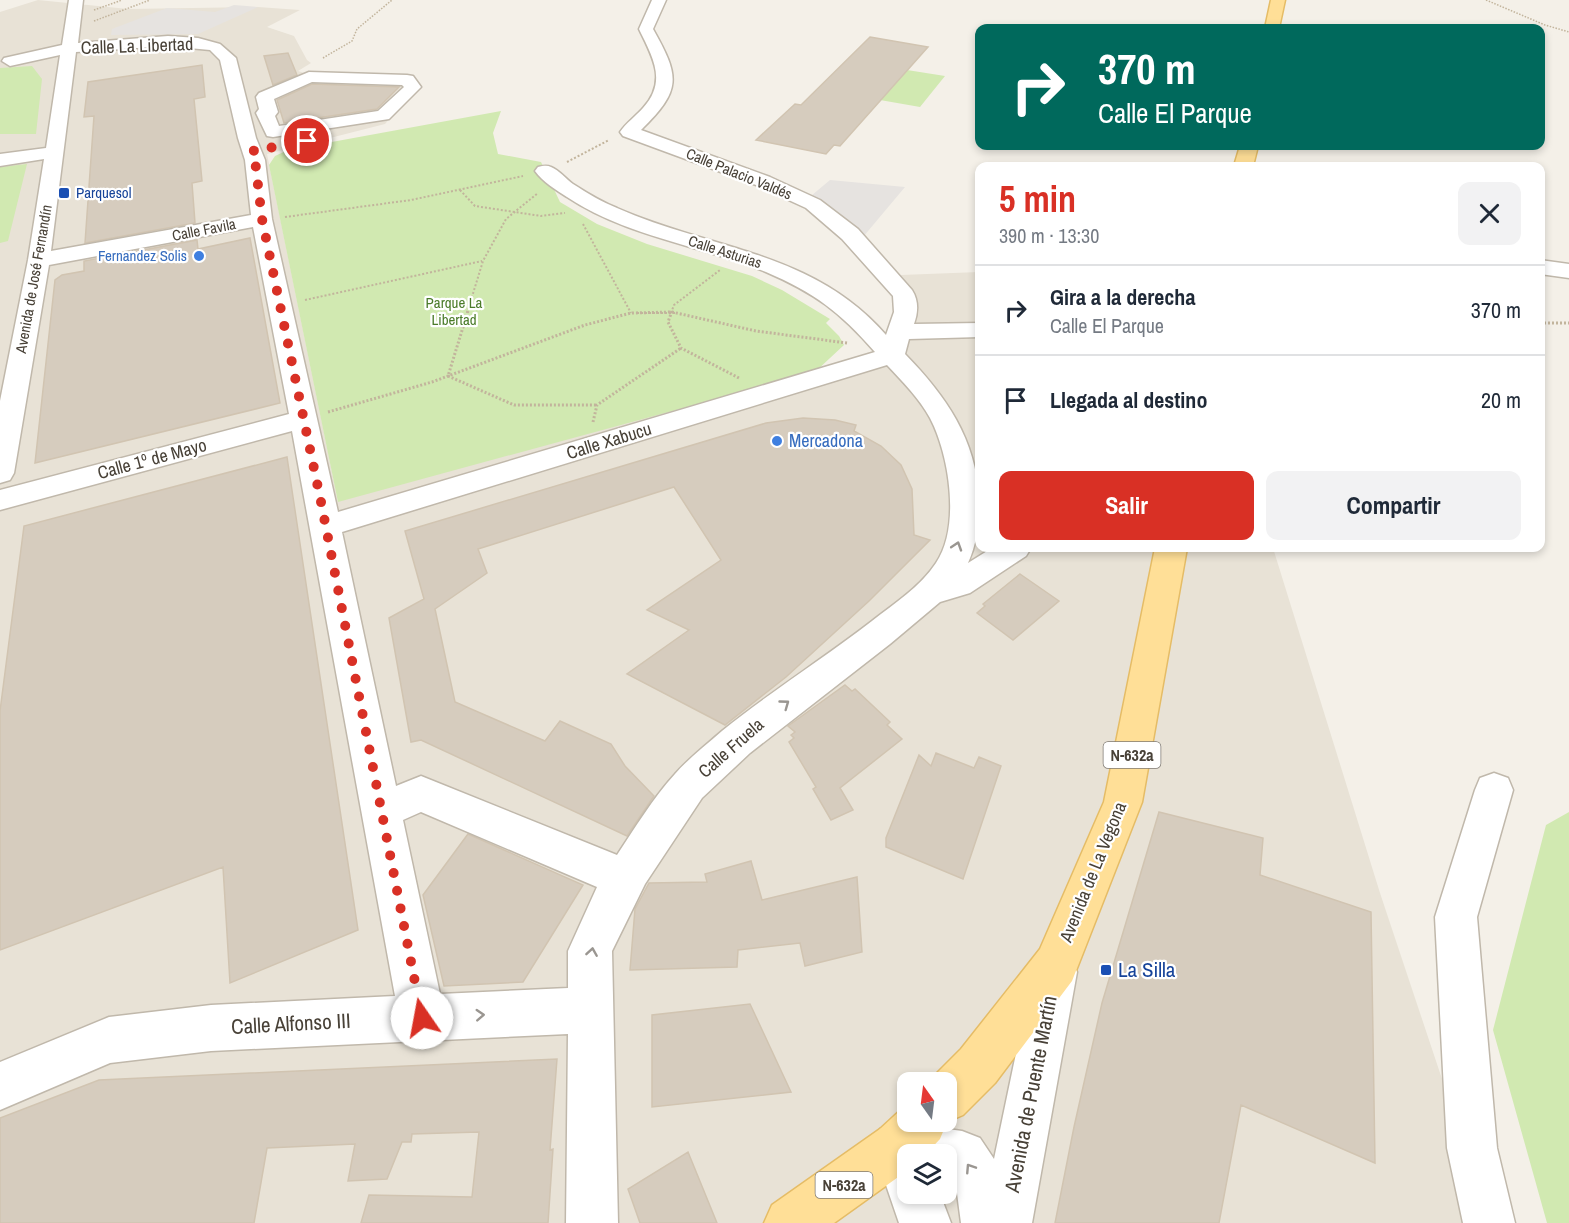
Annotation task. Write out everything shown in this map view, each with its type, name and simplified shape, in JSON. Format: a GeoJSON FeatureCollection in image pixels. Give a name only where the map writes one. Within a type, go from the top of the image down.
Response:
{"type":"FeatureCollection","features":[{"type":"Feature","properties":{"kind":"main road"},"geometry":{"type":"LineString","coordinates":[[1273,24],[1278,0]]}},
{"type":"Feature","properties":{"kind":"main road","name":"Avenida de La Vegona"},"geometry":{"type":"LineString","coordinates":[[957,1087],[978,1066],[1056,965],[1123,802],[1170,552]]}},
{"type":"Feature","properties":{"kind":"main road","name":"N-632a"},"geometry":{"type":"LineString","coordinates":[[796,1222],[897,1156]]}},
{"type":"Feature","properties":{"kind":"street","name":"Avenida de José Fernandín"},"geometry":{"type":"LineString","coordinates":[[0,473],[7,387],[39,260],[72,41],[76,0]]}},
{"type":"Feature","properties":{"kind":"street"},"geometry":{"type":"LineString","coordinates":[[628,132],[663,95],[665,68],[646,29],[659,0]]}},
{"type":"Feature","properties":{"kind":"street"},"geometry":{"type":"LineString","coordinates":[[72,41],[78,61],[105,47]]}},
{"type":"Feature","properties":{"kind":"street","name":"Calle La Libertad"},"geometry":{"type":"LineString","coordinates":[[5,62],[72,41],[105,47],[184,41],[215,47],[223,51],[228,58],[255,160],[262,219],[326,526],[422,1018]]}},
{"type":"Feature","properties":{"kind":"street"},"geometry":{"type":"LineString","coordinates":[[309,77],[407,80],[413,87],[382,115],[273,132],[272,116],[265,97],[309,77]]}},
{"type":"Feature","properties":{"kind":"street"},"geometry":{"type":"LineString","coordinates":[[242,116],[272,116]]}},
{"type":"Feature","properties":{"kind":"street"},"geometry":{"type":"LineString","coordinates":[[252,151],[363,130]]}},
{"type":"Feature","properties":{"kind":"street","name":"Calle Palacio Valdés"},"geometry":{"type":"LineString","coordinates":[[628,132],[763,181],[813,204],[850,234],[904,295],[906,312],[897,344]]}},
{"type":"Feature","properties":{"kind":"street"},"geometry":{"type":"LineString","coordinates":[[0,160],[54,152]]}},
{"type":"Feature","properties":{"kind":"street","name":"Calle Asturias"},"geometry":{"type":"LineString","coordinates":[[550,176],[604,212],[646,228],[728,251],[789,275],[854,314],[897,344]]}},
{"type":"Feature","properties":{"kind":"street","name":"Calle Favila"},"geometry":{"type":"LineString","coordinates":[[39,260],[262,219]]}},
{"type":"Feature","properties":{"kind":"street"},"geometry":{"type":"LineString","coordinates":[[1545,268],[1569,271]]}},
{"type":"Feature","properties":{"kind":"street","name":"Calle Xabucu"},"geometry":{"type":"LineString","coordinates":[[326,526],[897,344],[975,331]]}},
{"type":"Feature","properties":{"kind":"street","name":"Calle Fruela"},"geometry":{"type":"LineString","coordinates":[[592,1223],[590,951],[623,878],[691,783],[742,735],[859,649],[930,593],[951,564],[962,530],[965,494],[958,451],[942,415],[897,344]]}},
{"type":"Feature","properties":{"kind":"street","name":"Calle 1º de Mayo"},"geometry":{"type":"LineString","coordinates":[[0,500],[304,419]]}},
{"type":"Feature","properties":{"kind":"street"},"geometry":{"type":"LineString","coordinates":[[930,593],[959,584],[1009,552]]}},
{"type":"Feature","properties":{"kind":"street"},"geometry":{"type":"LineString","coordinates":[[1489,1223],[1472,1148],[1456,917],[1494,790]]}},
{"type":"Feature","properties":{"kind":"street"},"geometry":{"type":"LineString","coordinates":[[380,810],[421,794],[623,878]]}},
{"type":"Feature","properties":{"kind":"street","name":"Avenida de Puente Martín"},"geometry":{"type":"LineString","coordinates":[[1006,1223],[1056,965]]}},
{"type":"Feature","properties":{"kind":"street","name":"Calle Alfonso III"},"geometry":{"type":"LineString","coordinates":[[0,1086],[109,1040],[211,1028],[591,1010]]}},
{"type":"Feature","properties":{"kind":"street","name":"Avenida de Puente Martín"},"geometry":{"type":"LineString","coordinates":[[957,1155],[962,1156],[981,1185],[987,1223]]}},
{"type":"Feature","properties":{"kind":"street"},"geometry":{"type":"LineString","coordinates":[[917,1204],[924,1223]]}},
{"type":"Feature","properties":{"kind":"path"},"geometry":{"type":"LineString","coordinates":[[72,41],[150,0]]}},
{"type":"Feature","properties":{"kind":"path"},"geometry":{"type":"LineString","coordinates":[[321,59],[352,40],[357,29],[392,0]]}},
{"type":"Feature","properties":{"kind":"path"},"geometry":{"type":"LineString","coordinates":[[1486,0],[1543,24]]}},
{"type":"Feature","properties":{"kind":"path"},"geometry":{"type":"LineString","coordinates":[[1545,25],[1569,32]]}},
{"type":"Feature","properties":{"kind":"path"},"geometry":{"type":"LineString","coordinates":[[448,376],[483,261],[506,219],[550,176],[628,132]]}},
{"type":"Feature","properties":{"kind":"path"},"geometry":{"type":"LineString","coordinates":[[262,219],[411,200],[550,176]]}},
{"type":"Feature","properties":{"kind":"path"},"geometry":{"type":"LineString","coordinates":[[460,190],[475,206],[541,216],[564,213]]}},
{"type":"Feature","properties":{"kind":"path"},"geometry":{"type":"LineString","coordinates":[[581,222],[631,313]]}},
{"type":"Feature","properties":{"kind":"path"},"geometry":{"type":"LineString","coordinates":[[280,306],[483,261]]}},
{"type":"Feature","properties":{"kind":"path"},"geometry":{"type":"LineString","coordinates":[[728,264],[674,305],[668,322],[681,348],[745,382],[734,385]]}},
{"type":"Feature","properties":{"kind":"path"},"geometry":{"type":"LineString","coordinates":[[304,419],[448,376],[585,325],[631,313],[672,312],[756,331],[848,343]]}},
{"type":"Feature","properties":{"kind":"path"},"geometry":{"type":"LineString","coordinates":[[842,351],[849,338],[835,327],[835,322],[854,314]]}},
{"type":"Feature","properties":{"kind":"path"},"geometry":{"type":"LineString","coordinates":[[1545,323],[1569,323]]}},
{"type":"Feature","properties":{"kind":"path"},"geometry":{"type":"LineString","coordinates":[[448,376],[514,405],[597,405],[681,348]]}},
{"type":"Feature","properties":{"kind":"path"},"geometry":{"type":"LineString","coordinates":[[597,405],[592,425],[603,422]]}},
{"type":"Feature","properties":{"kind":"shaded area"},"geometry":{"type":"Polygon","coordinates":[[[38,0],[128,9],[258,7],[300,10],[267,27],[294,36],[311,63],[298,71],[307,74],[418,86],[385,124],[267,154],[338,501],[534,444],[894,351],[901,275],[975,272],[975,552],[1274,552],[1380,893],[1490,1223],[0,1223],[0,12],[38,0]]]}},
{"type":"Feature","properties":{"kind":"shaded area"},"geometry":{"type":"Polygon","coordinates":[[[234,5],[258,7],[198,34],[111,35],[112,29],[167,8],[215,12],[234,5]]]}},
{"type":"Feature","properties":{"kind":"shaded area"},"geometry":{"type":"Polygon","coordinates":[[[830,180],[905,187],[858,243],[805,201],[830,180]]]}},
{"type":"Feature","properties":{"kind":"green space"},"geometry":{"type":"Polygon","coordinates":[[[32,66],[42,79],[36,134],[0,134],[0,68],[32,66]]]}},
{"type":"Feature","properties":{"kind":"green space"},"geometry":{"type":"Polygon","coordinates":[[[907,70],[945,76],[920,107],[880,100],[907,70]]]}},
{"type":"Feature","properties":{"kind":"green space","name":"Parque La Libertad"},"geometry":{"type":"Polygon","coordinates":[[[501,111],[493,133],[498,154],[541,162],[560,202],[597,224],[647,244],[752,276],[782,290],[830,319],[826,323],[839,336],[844,345],[815,372],[338,502],[269,165],[275,156],[288,150],[501,111]]]}},
{"type":"Feature","properties":{"kind":"green space"},"geometry":{"type":"Polygon","coordinates":[[[27,164],[8,241],[0,243],[0,167],[27,164]]]}},
{"type":"Feature","properties":{"kind":"green space"},"geometry":{"type":"Polygon","coordinates":[[[1569,812],[1569,1223],[1547,1223],[1493,1030],[1546,825],[1569,812]]]}},
{"type":"Feature","properties":{"kind":"building"},"geometry":{"type":"Polygon","coordinates":[[[870,37],[928,47],[840,146],[834,145],[826,154],[756,140],[795,104],[801,105],[870,37]]]}},
{"type":"Feature","properties":{"kind":"building"},"geometry":{"type":"Polygon","coordinates":[[[288,53],[297,75],[273,85],[264,56],[288,53]]]}},
{"type":"Feature","properties":{"kind":"building"},"geometry":{"type":"Polygon","coordinates":[[[202,65],[205,97],[194,99],[202,181],[192,183],[195,223],[85,243],[94,116],[84,117],[88,82],[202,65]]]}},
{"type":"Feature","properties":{"kind":"building"},"geometry":{"type":"Polygon","coordinates":[[[312,84],[399,87],[377,109],[284,123],[277,100],[312,84]]]}},
{"type":"Feature","properties":{"kind":"building"},"geometry":{"type":"Polygon","coordinates":[[[250,238],[280,403],[35,463],[55,280],[62,275],[84,271],[84,261],[197,240],[198,249],[250,238]]]}},
{"type":"Feature","properties":{"kind":"building"},"geometry":{"type":"Polygon","coordinates":[[[803,418],[835,420],[856,425],[854,431],[881,446],[901,465],[912,489],[914,535],[930,540],[869,601],[786,677],[725,725],[627,674],[689,630],[647,610],[721,560],[674,487],[478,549],[487,573],[435,609],[455,702],[545,741],[560,721],[611,744],[625,766],[654,796],[627,836],[421,740],[411,742],[389,618],[424,599],[405,531],[766,423],[803,418]]]}},
{"type":"Feature","properties":{"kind":"building"},"geometry":{"type":"Polygon","coordinates":[[[287,457],[358,930],[230,983],[223,867],[0,950],[0,711],[24,526],[287,457]]]}},
{"type":"Feature","properties":{"kind":"building"},"geometry":{"type":"Polygon","coordinates":[[[1020,574],[1059,601],[1013,640],[977,613],[985,606],[983,604],[1020,574]]]}},
{"type":"Feature","properties":{"kind":"building"},"geometry":{"type":"Polygon","coordinates":[[[845,685],[852,691],[855,689],[890,722],[887,725],[902,739],[840,788],[853,810],[831,820],[813,789],[816,787],[789,742],[794,738],[791,735],[795,732],[788,726],[845,685]]]}},
{"type":"Feature","properties":{"kind":"building"},"geometry":{"type":"Polygon","coordinates":[[[936,753],[974,768],[979,757],[1001,766],[963,879],[886,847],[886,838],[919,755],[931,766],[936,753]]]}},
{"type":"Feature","properties":{"kind":"building"},"geometry":{"type":"Polygon","coordinates":[[[1159,812],[1263,838],[1260,875],[1371,912],[1375,1163],[1241,1105],[1219,1223],[1055,1223],[1102,1003],[1159,812]]]}},
{"type":"Feature","properties":{"kind":"building"},"geometry":{"type":"Polygon","coordinates":[[[468,834],[583,885],[523,982],[444,986],[423,895],[468,834]]]}},
{"type":"Feature","properties":{"kind":"building"},"geometry":{"type":"Polygon","coordinates":[[[751,861],[762,900],[857,877],[862,952],[805,966],[800,943],[738,950],[737,967],[630,970],[635,909],[649,883],[707,882],[705,874],[751,861]]]}},
{"type":"Feature","properties":{"kind":"building"},"geometry":{"type":"Polygon","coordinates":[[[750,1004],[791,1092],[652,1107],[652,1015],[750,1004]]]}},
{"type":"Feature","properties":{"kind":"building"},"geometry":{"type":"Polygon","coordinates":[[[557,1059],[550,1150],[553,1149],[548,1223],[361,1223],[369,1195],[472,1197],[479,1132],[412,1134],[411,1142],[402,1142],[387,1179],[348,1181],[355,1144],[267,1148],[254,1223],[0,1223],[0,1118],[99,1080],[557,1059]]]}},
{"type":"Feature","properties":{"kind":"building"},"geometry":{"type":"Polygon","coordinates":[[[688,1152],[717,1223],[640,1223],[628,1189],[688,1152]]]}},
{"type":"Feature","properties":{"kind":"place","name":"Parquesol"},"geometry":{"type":"Point","coordinates":[64,193]}},
{"type":"Feature","properties":{"kind":"place","name":"Fernandez Solis"},"geometry":{"type":"Point","coordinates":[199,256]}},
{"type":"Feature","properties":{"kind":"place","name":"Mercadona"},"geometry":{"type":"Point","coordinates":[777,441]}},
{"type":"Feature","properties":{"kind":"place","name":"La Silla"},"geometry":{"type":"Point","coordinates":[1106,970]}},
{"type":"Feature","properties":{"kind":"route"},"geometry":{"type":"LineString","coordinates":[[307,141],[252,151],[262,219],[321,502],[422,1018]]}}]}
